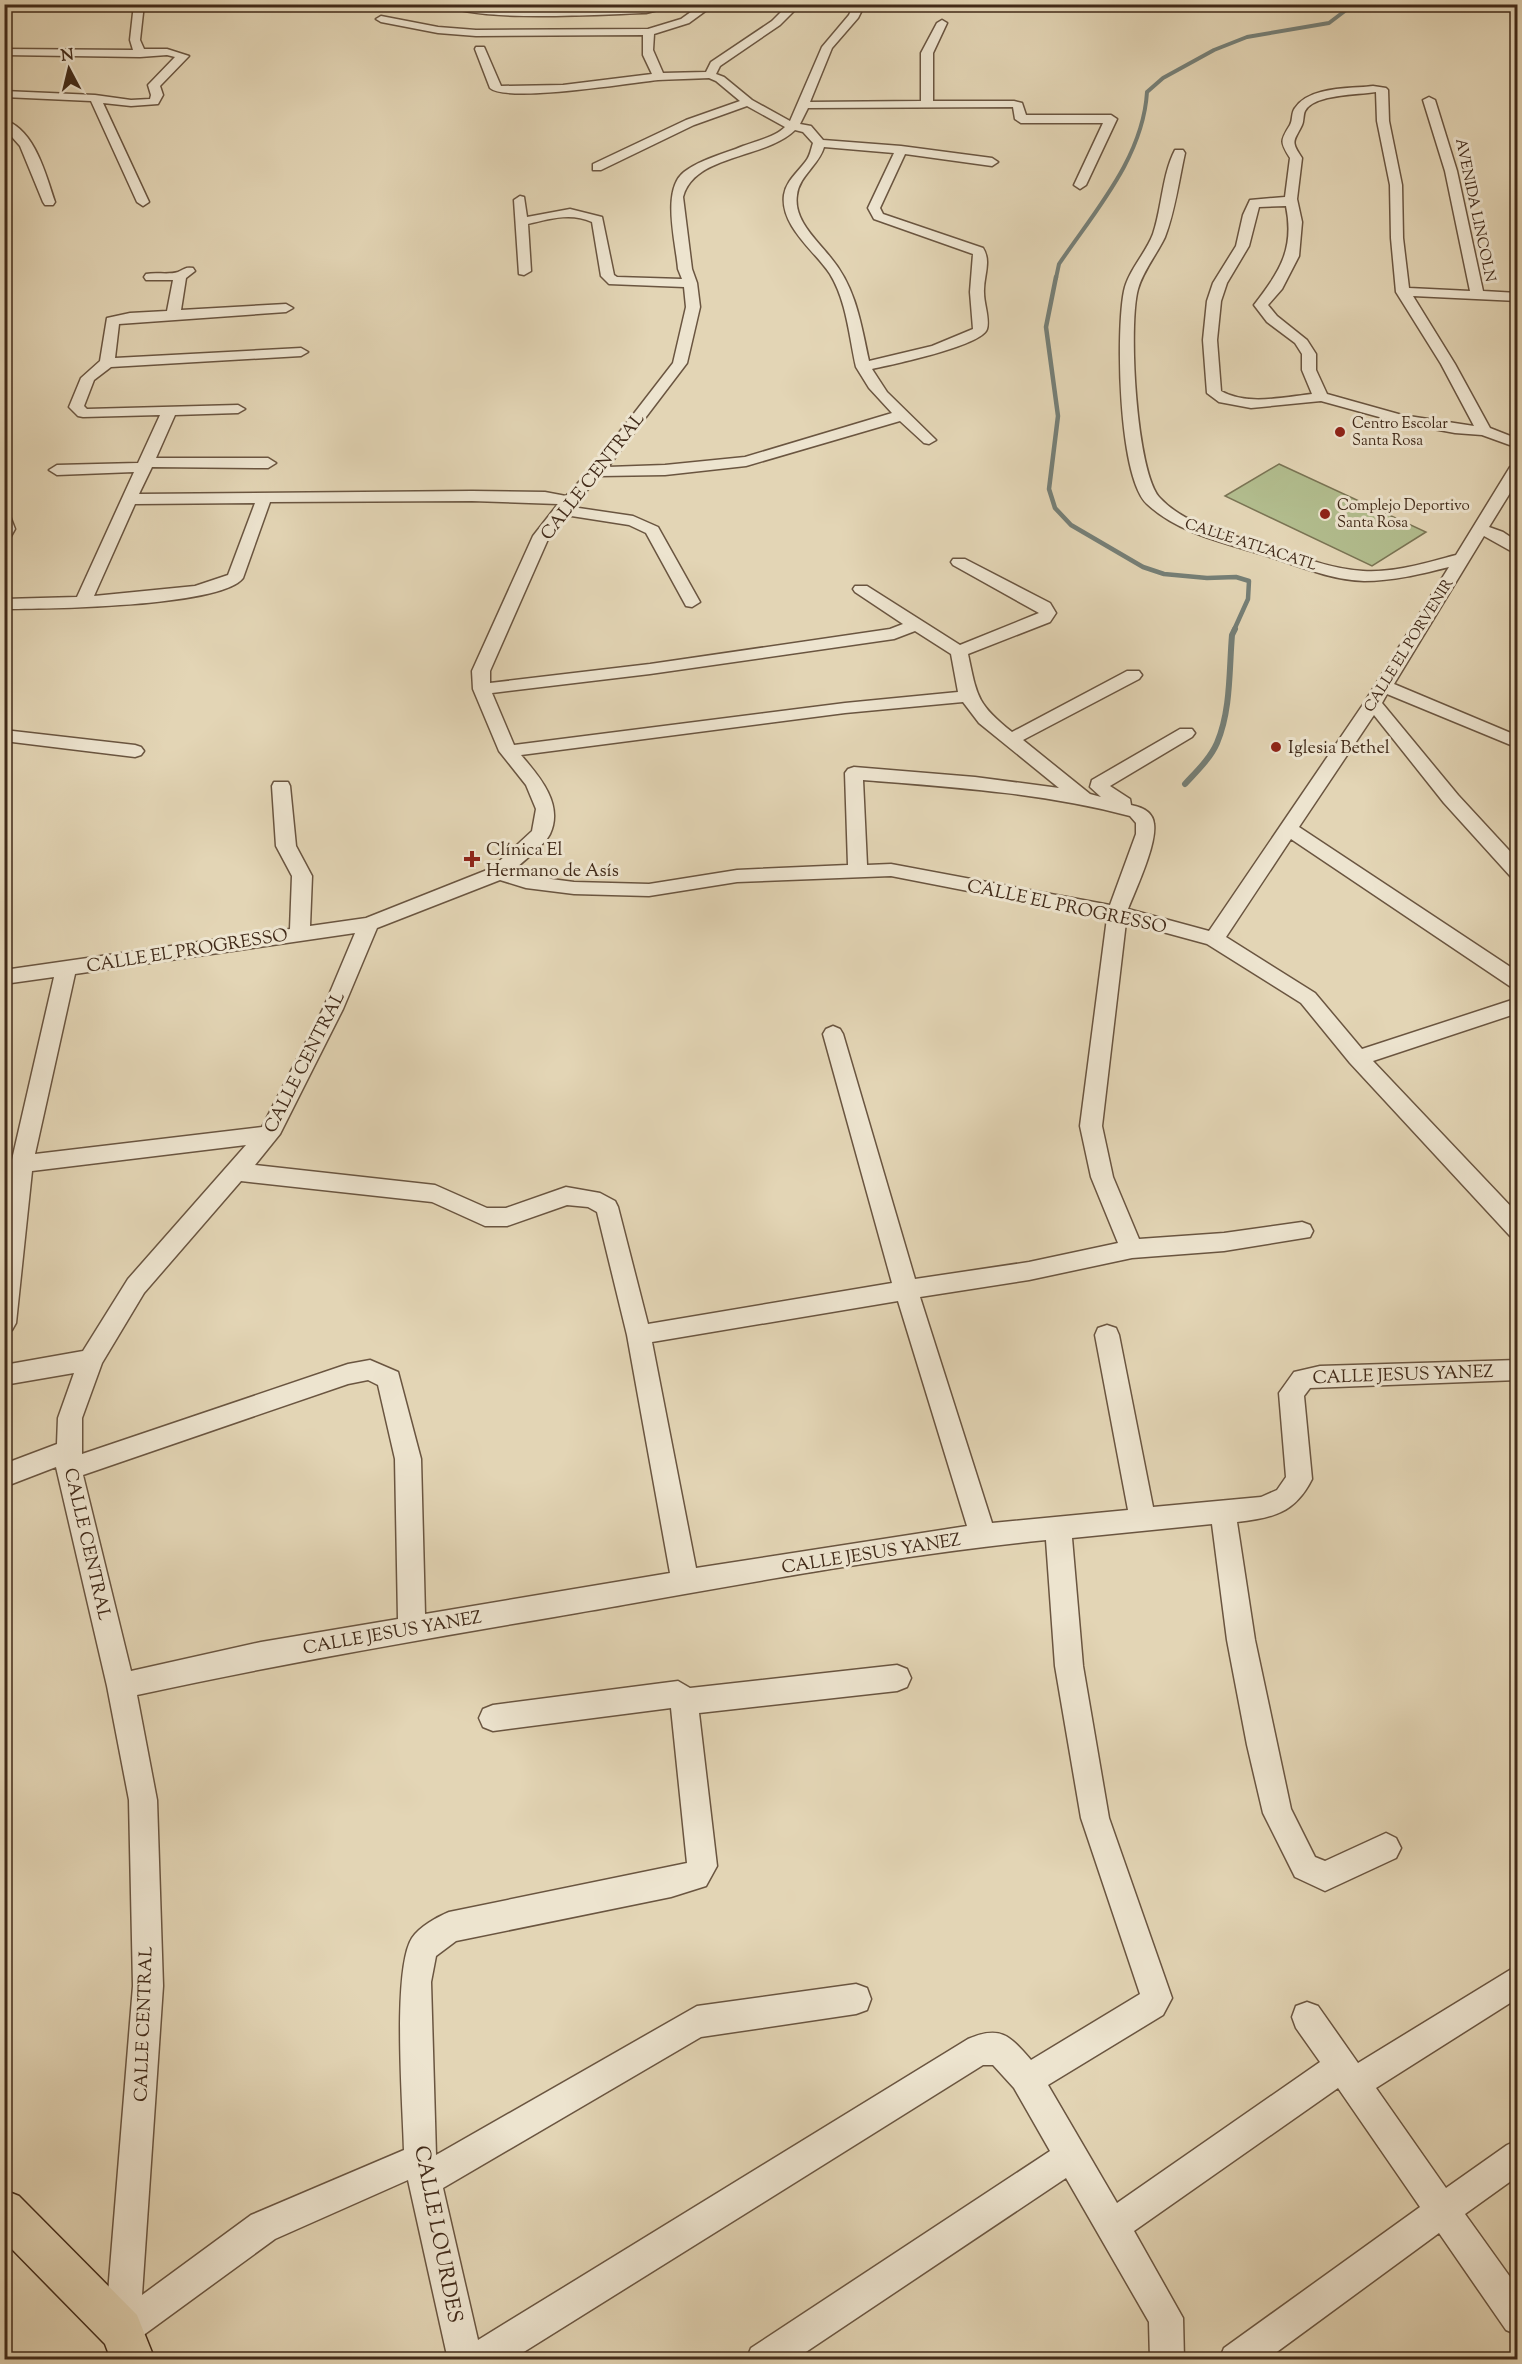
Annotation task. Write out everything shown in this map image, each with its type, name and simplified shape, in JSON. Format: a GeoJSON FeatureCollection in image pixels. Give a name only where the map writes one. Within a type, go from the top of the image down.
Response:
{"type":"FeatureCollection","features":[{"type":"Feature","properties":{"kind":"main road"},"geometry":{"type":"LineString","coordinates":[[4,2211],[128,2345]]}},
{"type":"Feature","properties":{"kind":"street"},"geometry":{"type":"LineString","coordinates":[[140,4],[135,40],[140,54]]}},
{"type":"Feature","properties":{"kind":"street"},"geometry":{"type":"LineString","coordinates":[[449,4],[482,11],[510,12],[646,10],[654,8],[655,4]]}},
{"type":"Feature","properties":{"kind":"street"},"geometry":{"type":"LineString","coordinates":[[381,19],[438,30],[476,33],[650,32],[685,21],[710,4]]}},
{"type":"Feature","properties":{"kind":"street"},"geometry":{"type":"LineString","coordinates":[[710,75],[715,64],[776,23],[796,4]]}},
{"type":"Feature","properties":{"kind":"street","name":"CALLE CENTRAL"},"geometry":{"type":"LineString","coordinates":[[128,2345],[148,1986],[143,1800],[121,1686],[69,1460],[70,1418],[91,1359],[136,1286],[269,1134],[333,1009],[369,924],[499,873],[541,833],[545,809],[534,784],[508,751],[483,689],[481,671],[541,536],[596,472],[680,363],[693,307],[690,283],[685,269],[678,205],[680,185],[687,176],[702,166],[785,133],[792,126],[798,119],[815,72],[827,48],[854,16],[860,4]]}},
{"type":"Feature","properties":{"kind":"street"},"geometry":{"type":"LineString","coordinates":[[927,104],[927,53],[942,23]]}},
{"type":"Feature","properties":{"kind":"street"},"geometry":{"type":"LineString","coordinates":[[650,32],[646,42],[647,56],[659,77]]}},
{"type":"Feature","properties":{"kind":"street"},"geometry":{"type":"LineString","coordinates":[[480,49],[496,88],[502,90],[563,88],[659,77],[710,75],[720,79],[748,102],[792,126],[807,129],[819,143],[901,150],[992,162]]}},
{"type":"Feature","properties":{"kind":"street"},"geometry":{"type":"LineString","coordinates":[[4,52],[176,53],[183,56],[154,85],[157,95],[154,102],[131,103],[95,98],[4,94]]}},
{"type":"Feature","properties":{"kind":"street"},"geometry":{"type":"LineString","coordinates":[[1321,397],[1309,370],[1309,354],[1300,340],[1272,319],[1261,305],[1275,289],[1292,256],[1296,222],[1291,200],[1296,158],[1288,147],[1289,134],[1297,124],[1299,110],[1313,97],[1377,90],[1396,185],[1397,238],[1403,292],[1448,364],[1484,431]]}},
{"type":"Feature","properties":{"kind":"street"},"geometry":{"type":"LineString","coordinates":[[95,98],[143,202]]}},
{"type":"Feature","properties":{"kind":"street","name":"AVENIDA LINCOLN"},"geometry":{"type":"LineString","coordinates":[[1429,100],[1444,141],[1477,293]]}},
{"type":"Feature","properties":{"kind":"street"},"geometry":{"type":"LineString","coordinates":[[597,167],[689,123],[748,102]]}},
{"type":"Feature","properties":{"kind":"street"},"geometry":{"type":"LineString","coordinates":[[804,105],[1014,104],[1018,105],[1021,119],[1111,119],[1080,184]]}},
{"type":"Feature","properties":{"kind":"street"},"geometry":{"type":"LineString","coordinates":[[4,123],[12,126],[20,137],[35,166],[49,202]]}},
{"type":"Feature","properties":{"kind":"street"},"geometry":{"type":"LineString","coordinates":[[819,143],[813,160],[803,169],[792,188],[789,201],[793,216],[800,228],[822,252],[842,284],[863,367],[886,399],[929,440]]}},
{"type":"Feature","properties":{"kind":"street"},"geometry":{"type":"LineString","coordinates":[[863,367],[943,347],[972,336],[981,328],[977,292],[981,256],[978,251],[879,216],[874,208],[901,150]]}},
{"type":"Feature","properties":{"kind":"street","name":"CALLE ATLACATL"},"geometry":{"type":"LineString","coordinates":[[1179,153],[1158,235],[1131,289],[1127,344],[1129,400],[1138,471],[1152,500],[1179,520],[1206,532],[1332,571],[1363,576],[1410,572],[1462,558]]}},
{"type":"Feature","properties":{"kind":"street"},"geometry":{"type":"LineString","coordinates":[[1291,200],[1283,203],[1254,203],[1249,213],[1240,252],[1219,286],[1213,311],[1209,346],[1214,393],[1222,400],[1249,404],[1321,397],[1401,419],[1455,429],[1484,431],[1518,444]]}},
{"type":"Feature","properties":{"kind":"street"},"geometry":{"type":"LineString","coordinates":[[520,201],[524,272]]}},
{"type":"Feature","properties":{"kind":"street"},"geometry":{"type":"LineString","coordinates":[[521,222],[560,213],[590,216],[598,220],[608,276],[614,281],[690,283]]}},
{"type":"Feature","properties":{"kind":"street"},"geometry":{"type":"LineString","coordinates":[[151,277],[184,273],[173,315]]}},
{"type":"Feature","properties":{"kind":"street"},"geometry":{"type":"LineString","coordinates":[[1403,292],[1477,293],[1518,297]]}},
{"type":"Feature","properties":{"kind":"street"},"geometry":{"type":"LineString","coordinates":[[107,363],[112,321],[130,316],[286,308]]}},
{"type":"Feature","properties":{"kind":"street"},"geometry":{"type":"LineString","coordinates":[[238,409],[83,413],[76,407],[88,378],[107,363],[302,352]]}},
{"type":"Feature","properties":{"kind":"street"},"geometry":{"type":"LineString","coordinates":[[83,603],[169,411]]}},
{"type":"Feature","properties":{"kind":"street"},"geometry":{"type":"LineString","coordinates":[[596,472],[665,470],[746,460],[903,415]]}},
{"type":"Feature","properties":{"kind":"street"},"geometry":{"type":"LineString","coordinates":[[57,470],[145,465],[268,463]]}},
{"type":"Feature","properties":{"kind":"street","name":"CALLE EL PORVENIR"},"geometry":{"type":"LineString","coordinates":[[1214,939],[1384,686],[1518,467]]}},
{"type":"Feature","properties":{"kind":"street"},"geometry":{"type":"LineString","coordinates":[[130,500],[545,497],[565,506],[633,521],[652,530],[692,602]]}},
{"type":"Feature","properties":{"kind":"street"},"geometry":{"type":"LineString","coordinates":[[4,604],[83,603],[200,591],[219,586],[235,578],[264,498]]}},
{"type":"Feature","properties":{"kind":"street"},"geometry":{"type":"LineString","coordinates":[[4,519],[7,529],[4,535]]}},
{"type":"Feature","properties":{"kind":"street"},"geometry":{"type":"LineString","coordinates":[[1480,529],[1497,535],[1518,550]]}},
{"type":"Feature","properties":{"kind":"street"},"geometry":{"type":"LineString","coordinates":[[959,562],[1044,607],[1048,613],[1044,618],[959,652]]}},
{"type":"Feature","properties":{"kind":"street"},"geometry":{"type":"LineString","coordinates":[[861,589],[959,652],[968,696],[985,719],[1083,798]]}},
{"type":"Feature","properties":{"kind":"street"},"geometry":{"type":"LineString","coordinates":[[483,689],[650,669],[894,634],[916,624]]}},
{"type":"Feature","properties":{"kind":"street"},"geometry":{"type":"LineString","coordinates":[[1010,740],[1133,675]]}},
{"type":"Feature","properties":{"kind":"street"},"geometry":{"type":"LineString","coordinates":[[1384,686],[1516,740]]}},
{"type":"Feature","properties":{"kind":"street"},"geometry":{"type":"LineString","coordinates":[[508,751],[734,724],[845,708],[968,696]]}},
{"type":"Feature","properties":{"kind":"street"},"geometry":{"type":"LineString","coordinates":[[1373,703],[1451,800],[1516,868]]}},
{"type":"Feature","properties":{"kind":"street"},"geometry":{"type":"LineString","coordinates":[[1132,1249],[1102,1177],[1091,1126],[1118,913],[1145,834],[1144,822],[1137,812],[1099,787],[1099,784],[1186,733]]}},
{"type":"Feature","properties":{"kind":"street"},"geometry":{"type":"LineString","coordinates":[[4,735],[135,751]]}},
{"type":"Feature","properties":{"kind":"street"},"geometry":{"type":"LineString","coordinates":[[858,870],[854,773],[975,783],[1083,798],[1137,812]]}},
{"type":"Feature","properties":{"kind":"street"},"geometry":{"type":"LineString","coordinates":[[281,786],[286,846],[302,876],[300,933]]}},
{"type":"Feature","properties":{"kind":"street"},"geometry":{"type":"LineString","coordinates":[[1288,828],[1518,982]]}},
{"type":"Feature","properties":{"kind":"street","name":"CALLE EL PROGRESSO"},"geometry":{"type":"LineString","coordinates":[[499,873],[526,882],[574,888],[649,890],[737,876],[891,870],[1118,913],[1214,939],[1308,998],[1358,1058],[1518,1230]]}},
{"type":"Feature","properties":{"kind":"street","name":"CALLE EL PROGRESSO"},"geometry":{"type":"LineString","coordinates":[[4,977],[369,924]]}},
{"type":"Feature","properties":{"kind":"street"},"geometry":{"type":"LineString","coordinates":[[4,1323],[22,1164],[66,968]]}},
{"type":"Feature","properties":{"kind":"street"},"geometry":{"type":"LineString","coordinates":[[1358,1058],[1518,1005]]}},
{"type":"Feature","properties":{"kind":"street"},"geometry":{"type":"LineString","coordinates":[[833,1034],[906,1290],[983,1535]]}},
{"type":"Feature","properties":{"kind":"street"},"geometry":{"type":"LineString","coordinates":[[22,1164],[269,1134]]}},
{"type":"Feature","properties":{"kind":"street"},"geometry":{"type":"LineString","coordinates":[[236,1172],[435,1194],[485,1217],[507,1216],[566,1196],[592,1199],[607,1207],[639,1335],[685,1582]]}},
{"type":"Feature","properties":{"kind":"street"},"geometry":{"type":"LineString","coordinates":[[639,1335],[1029,1271],[1132,1249],[1224,1242],[1302,1231]]}},
{"type":"Feature","properties":{"kind":"street"},"geometry":{"type":"LineString","coordinates":[[1107,1335],[1143,1520]]}},
{"type":"Feature","properties":{"kind":"street"},"geometry":{"type":"LineString","coordinates":[[4,1375],[91,1359]]}},
{"type":"Feature","properties":{"kind":"street"},"geometry":{"type":"LineString","coordinates":[[4,1476],[69,1460],[348,1374],[370,1370],[389,1379],[408,1459],[412,1628]]}},
{"type":"Feature","properties":{"kind":"street","name":"CALLE JESUS YANEZ"},"geometry":{"type":"LineString","coordinates":[[121,1686],[261,1655],[412,1628],[983,1535],[1263,1508],[1286,1498],[1299,1479],[1291,1393],[1303,1379],[1320,1376],[1518,1370]]}},
{"type":"Feature","properties":{"kind":"street"},"geometry":{"type":"LineString","coordinates":[[1223,1513],[1240,1640],[1277,1813],[1305,1868],[1325,1876],[1386,1848]]}},
{"type":"Feature","properties":{"kind":"street"},"geometry":{"type":"LineString","coordinates":[[1027,2080],[1152,2004],[1157,1998],[1095,1818],[1069,1666],[1058,1527]]}},
{"type":"Feature","properties":{"kind":"street"},"geometry":{"type":"LineString","coordinates":[[493,1718],[678,1694],[684,1702],[897,1678]]}},
{"type":"Feature","properties":{"kind":"street","name":"CALLE LOURDES"},"geometry":{"type":"LineString","coordinates":[[465,2360],[422,2169],[416,1982],[423,1948],[449,1927],[696,1876],[702,1866],[684,1702]]}},
{"type":"Feature","properties":{"kind":"street"},"geometry":{"type":"LineString","coordinates":[[1112,2226],[1348,2075],[1518,1980]]}},
{"type":"Feature","properties":{"kind":"street"},"geometry":{"type":"LineString","coordinates":[[128,2345],[263,2227],[422,2169],[697,2022],[856,1999]]}},
{"type":"Feature","properties":{"kind":"street"},"geometry":{"type":"LineString","coordinates":[[1307,2018],[1518,2318]]}},
{"type":"Feature","properties":{"kind":"street"},"geometry":{"type":"LineString","coordinates":[[478,2360],[979,2050],[1000,2049],[1027,2080],[1166,2318],[1167,2360]]}},
{"type":"Feature","properties":{"kind":"street"},"geometry":{"type":"LineString","coordinates":[[763,2360],[1071,2156]]}},
{"type":"Feature","properties":{"kind":"street"},"geometry":{"type":"LineString","coordinates":[[1236,2360],[1518,2156]]}},
{"type":"Feature","properties":{"kind":"green space","name":"Complejo Deportivo Santa Rosa"},"geometry":{"type":"Polygon","coordinates":[[[1279,464],[1426,532],[1372,566],[1225,496],[1279,464]]]}},
{"type":"Feature","properties":{"kind":"waterway"},"geometry":{"type":"LineString","coordinates":[[1056,278],[1059,264],[1127,162],[1144,116],[1147,92],[1163,78],[1214,50],[1247,37],[1329,23],[1354,4]]}},
{"type":"Feature","properties":{"kind":"waterway"},"geometry":{"type":"LineString","coordinates":[[1056,277],[1046,327],[1058,416],[1049,489],[1055,508],[1071,525],[1143,567],[1164,574],[1207,578],[1236,577],[1249,581],[1248,599],[1234,630]]}},
{"type":"Feature","properties":{"kind":"waterway"},"geometry":{"type":"LineString","coordinates":[[1185,784],[1211,754],[1222,730],[1229,690],[1232,635],[1235,629]]}},
{"type":"Feature","properties":{"kind":"place","name":"Centro Escolar Santa Rosa"},"geometry":{"type":"Point","coordinates":[1340,432]}},
{"type":"Feature","properties":{"kind":"place","name":"Complejo Deportivo Santa Rosa"},"geometry":{"type":"Point","coordinates":[1325,514]}},
{"type":"Feature","properties":{"kind":"place","name":"Iglesia Bethel"},"geometry":{"type":"Point","coordinates":[1276,747]}},
{"type":"Feature","properties":{"kind":"place","name":"Clínica El Hermano de Asís"},"geometry":{"type":"Point","coordinates":[472,859]}}]}
